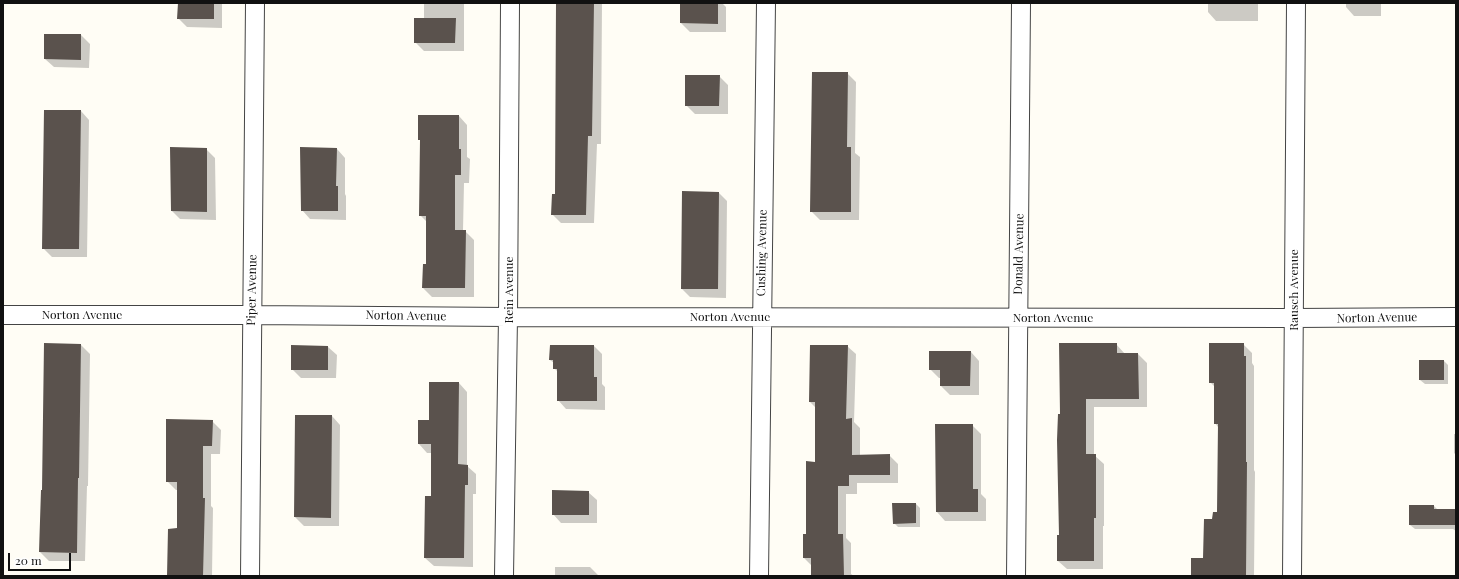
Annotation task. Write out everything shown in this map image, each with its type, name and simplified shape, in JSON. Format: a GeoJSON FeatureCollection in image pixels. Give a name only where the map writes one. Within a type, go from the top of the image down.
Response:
{"type":"FeatureCollection","features":[{"type":"Feature","properties":{"kind":"street","name":"Piper Avenue"},"geometry":{"type":"LineString","coordinates":[[250,576],[255,3]]}},
{"type":"Feature","properties":{"kind":"street","name":"Rein Avenue"},"geometry":{"type":"LineString","coordinates":[[504,576],[508,317],[510,3]]}},
{"type":"Feature","properties":{"kind":"street","name":"Cushing Avenue"},"geometry":{"type":"LineString","coordinates":[[759,576],[766,3]]}},
{"type":"Feature","properties":{"kind":"street","name":"Donald Avenue"},"geometry":{"type":"LineString","coordinates":[[1016,576],[1021,3]]}},
{"type":"Feature","properties":{"kind":"street","name":"Rausch Avenue"},"geometry":{"type":"LineString","coordinates":[[1292,576],[1296,3]]}},
{"type":"Feature","properties":{"kind":"street","name":"Norton Avenue"},"geometry":{"type":"LineString","coordinates":[[3,316],[252,315],[1018,318],[1456,317]]}},
{"type":"Feature","properties":{"kind":"building"},"geometry":{"type":"Polygon","coordinates":[[[178,3],[214,3],[214,19],[177,19],[178,3]]]}},
{"type":"Feature","properties":{"kind":"building"},"geometry":{"type":"Polygon","coordinates":[[[556,3],[594,3],[592,136],[588,136],[586,215],[551,215],[552,194],[555,194],[556,3]]]}},
{"type":"Feature","properties":{"kind":"building"},"geometry":{"type":"Polygon","coordinates":[[[680,3],[718,3],[718,24],[680,23],[680,3]]]}},
{"type":"Feature","properties":{"kind":"building"},"geometry":{"type":"Polygon","coordinates":[[[414,18],[456,18],[455,43],[414,43],[414,18]]]}},
{"type":"Feature","properties":{"kind":"building"},"geometry":{"type":"Polygon","coordinates":[[[44,34],[81,34],[81,60],[44,59],[44,34]]]}},
{"type":"Feature","properties":{"kind":"building"},"geometry":{"type":"Polygon","coordinates":[[[812,72],[848,72],[847,147],[851,147],[851,212],[810,212],[812,72]]]}},
{"type":"Feature","properties":{"kind":"building"},"geometry":{"type":"Polygon","coordinates":[[[685,75],[720,75],[719,106],[685,106],[685,75]]]}},
{"type":"Feature","properties":{"kind":"building"},"geometry":{"type":"Polygon","coordinates":[[[44,110],[81,110],[79,249],[42,249],[44,110]]]}},
{"type":"Feature","properties":{"kind":"building"},"geometry":{"type":"Polygon","coordinates":[[[418,115],[459,115],[461,175],[455,175],[455,230],[466,230],[465,288],[422,288],[423,264],[426,264],[426,216],[419,216],[420,140],[418,140],[418,115]]]}},
{"type":"Feature","properties":{"kind":"building"},"geometry":{"type":"Polygon","coordinates":[[[170,147],[207,148],[207,212],[171,211],[170,147]]]}},
{"type":"Feature","properties":{"kind":"building"},"geometry":{"type":"Polygon","coordinates":[[[300,147],[337,148],[336,186],[338,186],[338,211],[301,211],[300,147]]]}},
{"type":"Feature","properties":{"kind":"building"},"geometry":{"type":"Polygon","coordinates":[[[682,191],[719,192],[718,289],[681,289],[682,191]]]}},
{"type":"Feature","properties":{"kind":"building"},"geometry":{"type":"Polygon","coordinates":[[[44,343],[81,344],[77,553],[39,552],[42,490],[44,343]]]}},
{"type":"Feature","properties":{"kind":"building"},"geometry":{"type":"Polygon","coordinates":[[[1059,343],[1117,343],[1117,353],[1138,353],[1139,399],[1086,399],[1086,454],[1096,454],[1094,561],[1057,561],[1057,535],[1059,535],[1057,440],[1058,414],[1060,414],[1059,343]]]}},
{"type":"Feature","properties":{"kind":"building"},"geometry":{"type":"Polygon","coordinates":[[[1209,343],[1244,343],[1244,356],[1246,356],[1247,462],[1246,576],[1191,576],[1191,558],[1203,558],[1204,519],[1212,519],[1213,512],[1217,512],[1218,424],[1214,424],[1214,383],[1209,383],[1209,343]]]}},
{"type":"Feature","properties":{"kind":"building"},"geometry":{"type":"Polygon","coordinates":[[[291,345],[328,346],[328,370],[291,370],[291,345]]]}},
{"type":"Feature","properties":{"kind":"building"},"geometry":{"type":"Polygon","coordinates":[[[550,345],[594,345],[594,377],[597,377],[597,401],[557,401],[557,369],[553,369],[553,360],[549,360],[550,345]]]}},
{"type":"Feature","properties":{"kind":"building"},"geometry":{"type":"Polygon","coordinates":[[[810,345],[848,345],[846,419],[852,418],[852,455],[890,454],[890,475],[849,475],[849,486],[838,486],[838,534],[843,534],[844,576],[811,576],[811,558],[803,558],[803,534],[806,534],[806,461],[815,462],[815,402],[809,402],[810,345]]]}},
{"type":"Feature","properties":{"kind":"building"},"geometry":{"type":"Polygon","coordinates":[[[929,351],[971,351],[970,386],[940,386],[940,370],[929,370],[929,351]]]}},
{"type":"Feature","properties":{"kind":"building"},"geometry":{"type":"Polygon","coordinates":[[[1419,360],[1444,360],[1444,380],[1419,380],[1419,360]]]}},
{"type":"Feature","properties":{"kind":"building"},"geometry":{"type":"Polygon","coordinates":[[[429,382],[459,382],[458,464],[468,465],[468,485],[465,485],[464,558],[424,558],[425,496],[431,496],[431,444],[418,444],[418,420],[429,420],[429,382]]]}},
{"type":"Feature","properties":{"kind":"building"},"geometry":{"type":"Polygon","coordinates":[[[295,415],[332,415],[331,518],[294,517],[295,415]]]}},
{"type":"Feature","properties":{"kind":"building"},"geometry":{"type":"Polygon","coordinates":[[[166,419],[213,420],[212,446],[203,446],[203,498],[205,498],[203,576],[167,576],[168,529],[177,528],[177,482],[166,482],[166,419]]]}},
{"type":"Feature","properties":{"kind":"building"},"geometry":{"type":"Polygon","coordinates":[[[935,424],[973,424],[973,489],[978,489],[978,512],[936,512],[935,424]]]}},
{"type":"Feature","properties":{"kind":"building"},"geometry":{"type":"Polygon","coordinates":[[[552,490],[589,491],[589,515],[552,515],[552,490]]]}},
{"type":"Feature","properties":{"kind":"building"},"geometry":{"type":"Polygon","coordinates":[[[892,503],[916,503],[916,523],[893,524],[892,503]]]}},
{"type":"Feature","properties":{"kind":"building"},"geometry":{"type":"Polygon","coordinates":[[[1409,505],[1434,505],[1434,509],[1456,509],[1456,525],[1409,525],[1409,505]]]}}]}
